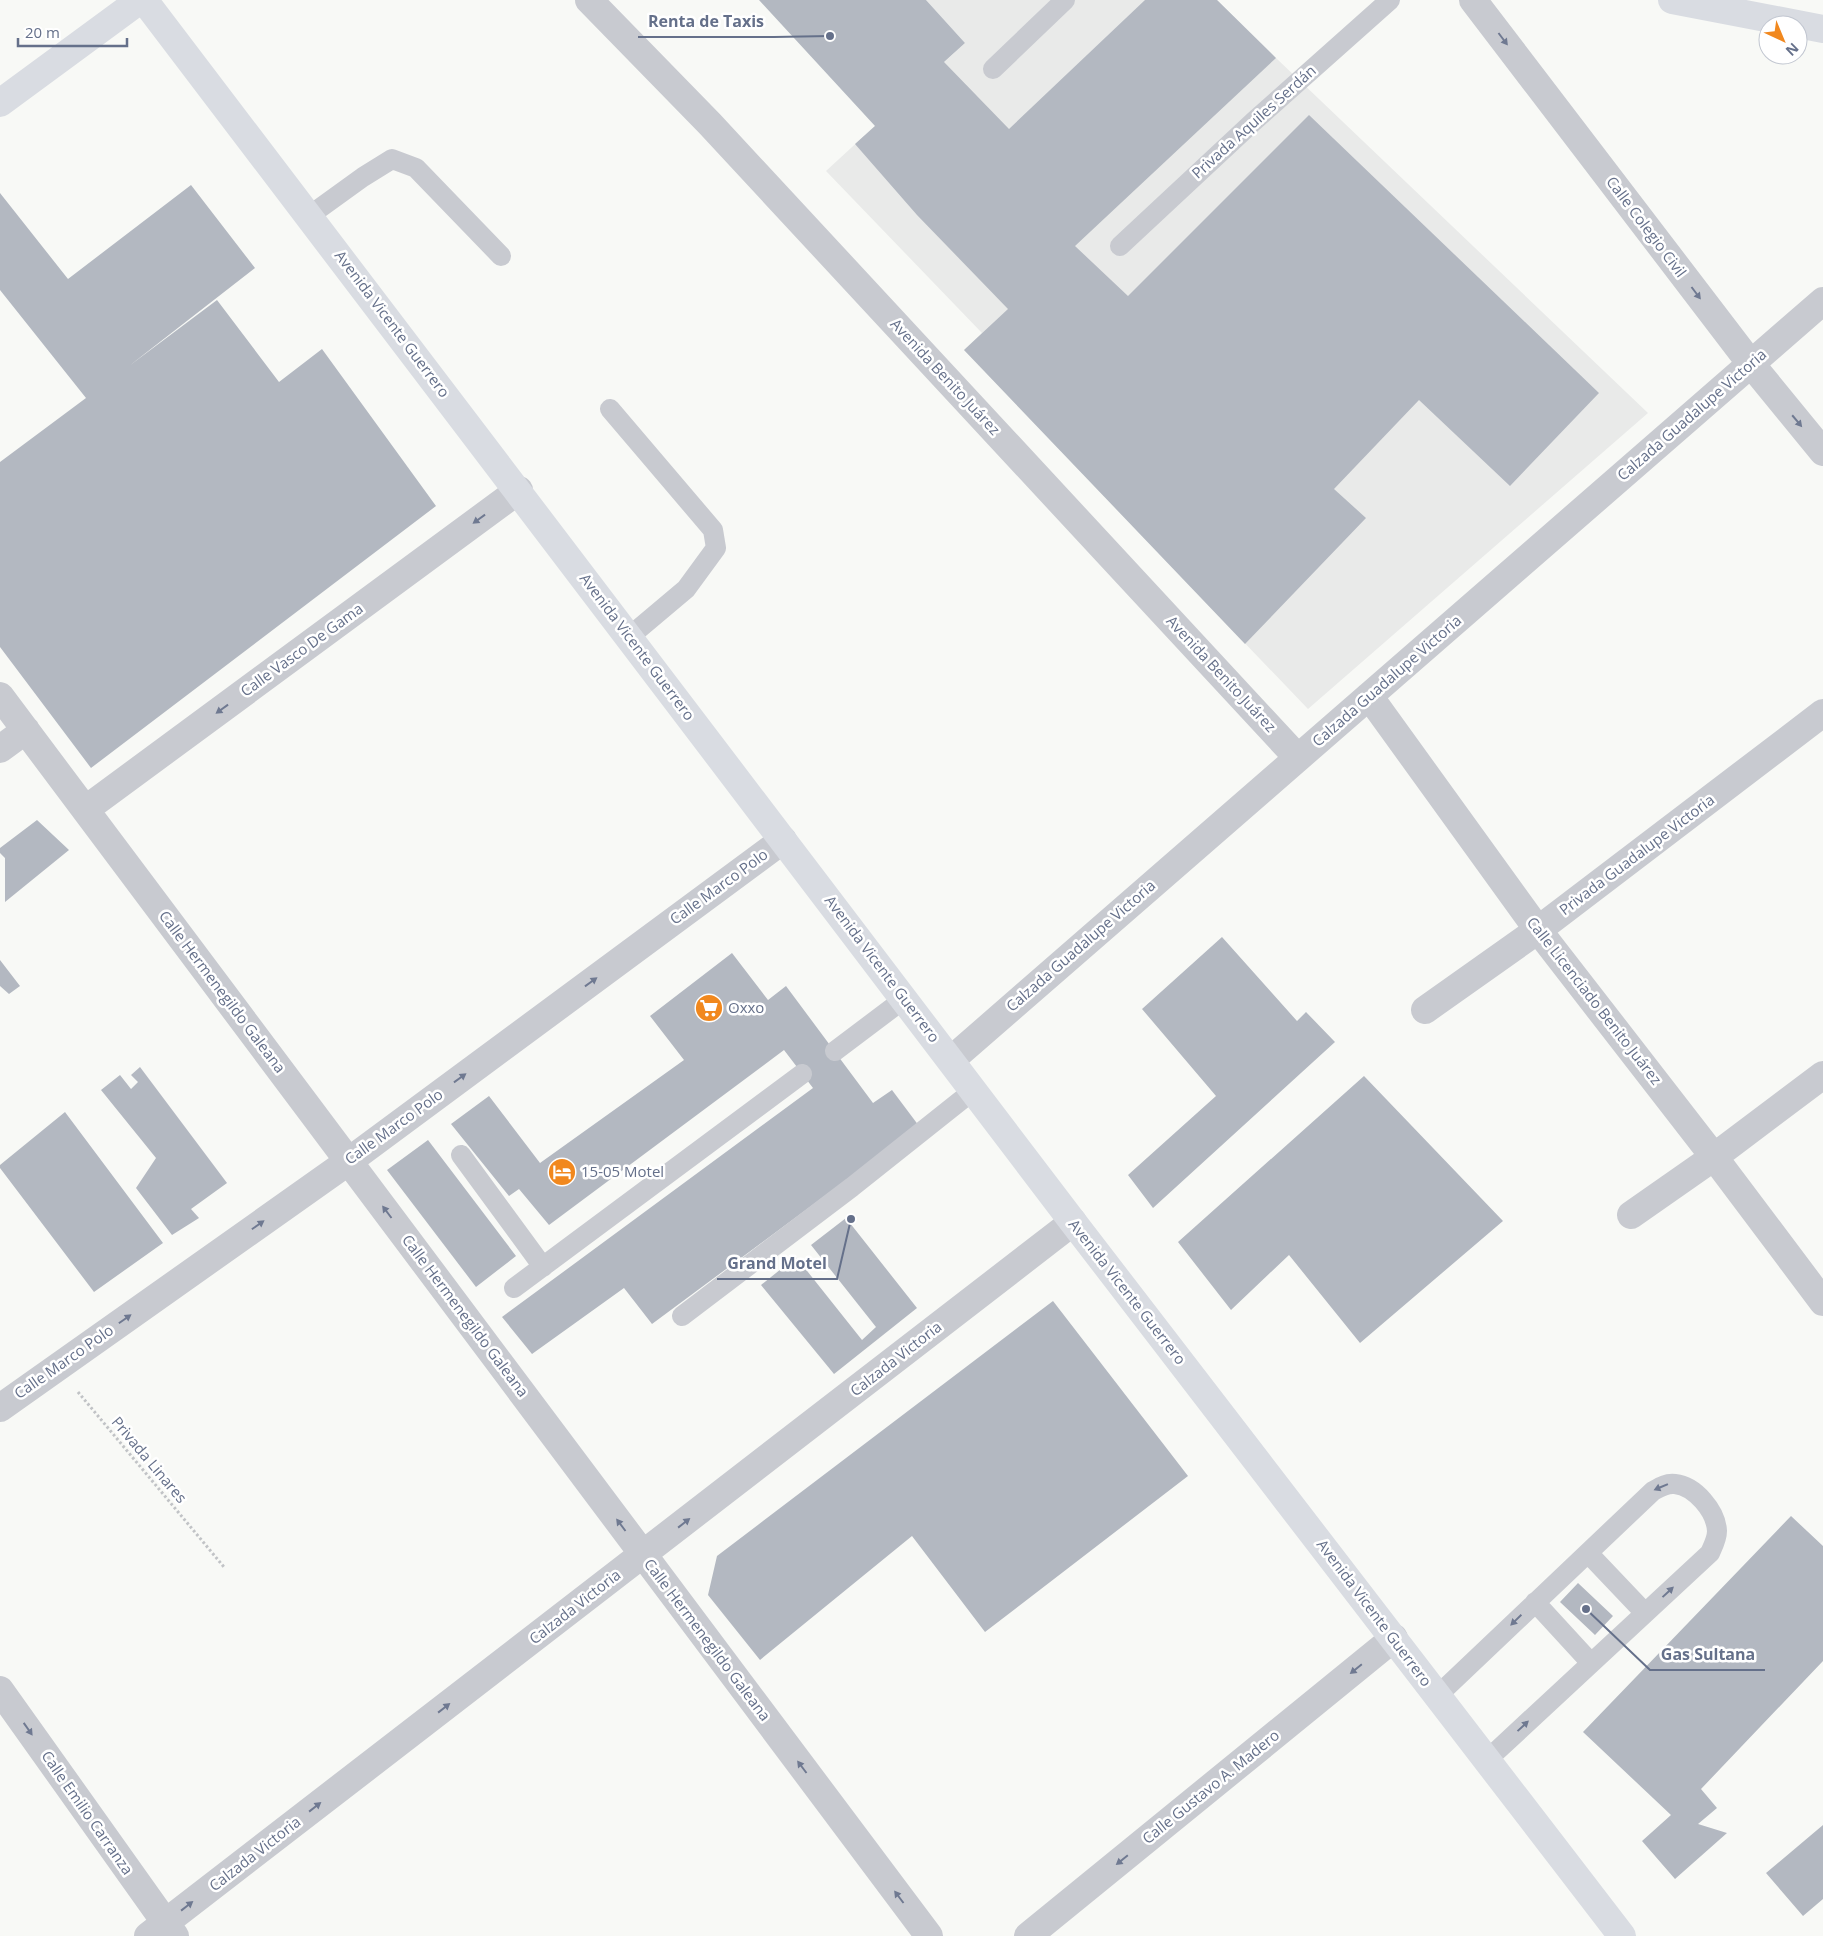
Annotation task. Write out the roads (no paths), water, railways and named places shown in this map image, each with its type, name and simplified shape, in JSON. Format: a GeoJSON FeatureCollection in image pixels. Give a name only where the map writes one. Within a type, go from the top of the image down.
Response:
{"type":"FeatureCollection","features":[{"type":"Feature","properties":{"kind":"main road"},"geometry":{"type":"LineString","coordinates":[[0,103],[140,0]]}},
{"type":"Feature","properties":{"kind":"main road","name":"Avenida Vicente Guerrero"},"geometry":{"type":"LineString","coordinates":[[144,0],[519,490],[1074,1222],[1622,1936]]}},
{"type":"Feature","properties":{"kind":"main road"},"geometry":{"type":"LineString","coordinates":[[1672,0],[1823,29]]}},
{"type":"Feature","properties":{"kind":"street","name":"Avenida Benito Juárez"},"geometry":{"type":"LineString","coordinates":[[589,0],[710,124],[1298,758]]}},
{"type":"Feature","properties":{"kind":"street","name":"Calle Colegio Civil"},"geometry":{"type":"LineString","coordinates":[[1473,0],[1751,364],[1823,452]]}},
{"type":"Feature","properties":{"kind":"street","name":"Calzada Guadalupe Victoria"},"geometry":{"type":"LineString","coordinates":[[951,1060],[1823,301]]}},
{"type":"Feature","properties":{"kind":"street","name":"Calle Vasco De Gama"},"geometry":{"type":"LineString","coordinates":[[86,809],[519,490]]}},
{"type":"Feature","properties":{"kind":"street","name":"Calle Hermenegildo Galeana"},"geometry":{"type":"LineString","coordinates":[[0,696],[929,1936]]}},
{"type":"Feature","properties":{"kind":"street","name":"Calle Licenciado Benito Juárez"},"geometry":{"type":"LineString","coordinates":[[1368,696],[1538,930],[1714,1157],[1823,1302]]}},
{"type":"Feature","properties":{"kind":"street","name":"Privada Guadalupe Victoria"},"geometry":{"type":"LineString","coordinates":[[1424,1010],[1538,930],[1823,713]]}},
{"type":"Feature","properties":{"kind":"street"},"geometry":{"type":"LineString","coordinates":[[0,749],[26,730]]}},
{"type":"Feature","properties":{"kind":"street","name":"Calle Marco Polo"},"geometry":{"type":"LineString","coordinates":[[0,1408],[348,1161],[783,840]]}},
{"type":"Feature","properties":{"kind":"street"},"geometry":{"type":"LineString","coordinates":[[1631,1215],[1714,1157],[1823,1075]]}},
{"type":"Feature","properties":{"kind":"street","name":"Calzada Victoria"},"geometry":{"type":"LineString","coordinates":[[163,1932],[643,1554],[1074,1222]]}},
{"type":"Feature","properties":{"kind":"street","name":"Calle Gustavo A. Madero"},"geometry":{"type":"LineString","coordinates":[[1028,1936],[1394,1638]]}},
{"type":"Feature","properties":{"kind":"street","name":"Calle Emilio Carranza"},"geometry":{"type":"LineString","coordinates":[[0,1690],[163,1932]]}},
{"type":"Feature","properties":{"kind":"lane"},"geometry":{"type":"LineString","coordinates":[[993,69],[1065,0]]}},
{"type":"Feature","properties":{"kind":"lane","name":"Privada Aquiles Serdán"},"geometry":{"type":"LineString","coordinates":[[1120,246],[1252,122],[1390,0]]}},
{"type":"Feature","properties":{"kind":"lane"},"geometry":{"type":"LineString","coordinates":[[309,216],[363,176],[392,159],[416,168],[501,256]]}},
{"type":"Feature","properties":{"kind":"lane"},"geometry":{"type":"LineString","coordinates":[[610,409],[713,530],[716,548],[686,588],[629,636]]}},
{"type":"Feature","properties":{"kind":"lane"},"geometry":{"type":"LineString","coordinates":[[835,1051],[904,999]]}},
{"type":"Feature","properties":{"kind":"lane"},"geometry":{"type":"LineString","coordinates":[[514,1288],[802,1074]]}},
{"type":"Feature","properties":{"kind":"lane"},"geometry":{"type":"LineString","coordinates":[[682,1316],[852,1187],[974,1090]]}},
{"type":"Feature","properties":{"kind":"lane"},"geometry":{"type":"LineString","coordinates":[[462,1155],[543,1267]]}},
{"type":"Feature","properties":{"kind":"lane"},"geometry":{"type":"LineString","coordinates":[[1437,1696],[1653,1491],[1663,1485],[1681,1485],[1708,1506],[1714,1518],[1717,1532],[1710,1553],[1488,1759]]}},
{"type":"Feature","properties":{"kind":"lane"},"geometry":{"type":"LineString","coordinates":[[1588,1553],[1645,1613]]}},
{"type":"Feature","properties":{"kind":"lane"},"geometry":{"type":"LineString","coordinates":[[1535,1602],[1591,1663]]}},
{"type":"Feature","properties":{"kind":"place","name":"Renta de Taxis"},"geometry":{"type":"Point","coordinates":[830,36]}},
{"type":"Feature","properties":{"kind":"place","name":"Oxxo"},"geometry":{"type":"Point","coordinates":[709,1008]}},
{"type":"Feature","properties":{"kind":"place","name":"15-05 Motel"},"geometry":{"type":"Point","coordinates":[562,1172]}},
{"type":"Feature","properties":{"kind":"place","name":"Grand Motel"},"geometry":{"type":"Point","coordinates":[851,1219]}},
{"type":"Feature","properties":{"kind":"place","name":"Gas Sultana"},"geometry":{"type":"Point","coordinates":[1586,1609]}}]}
